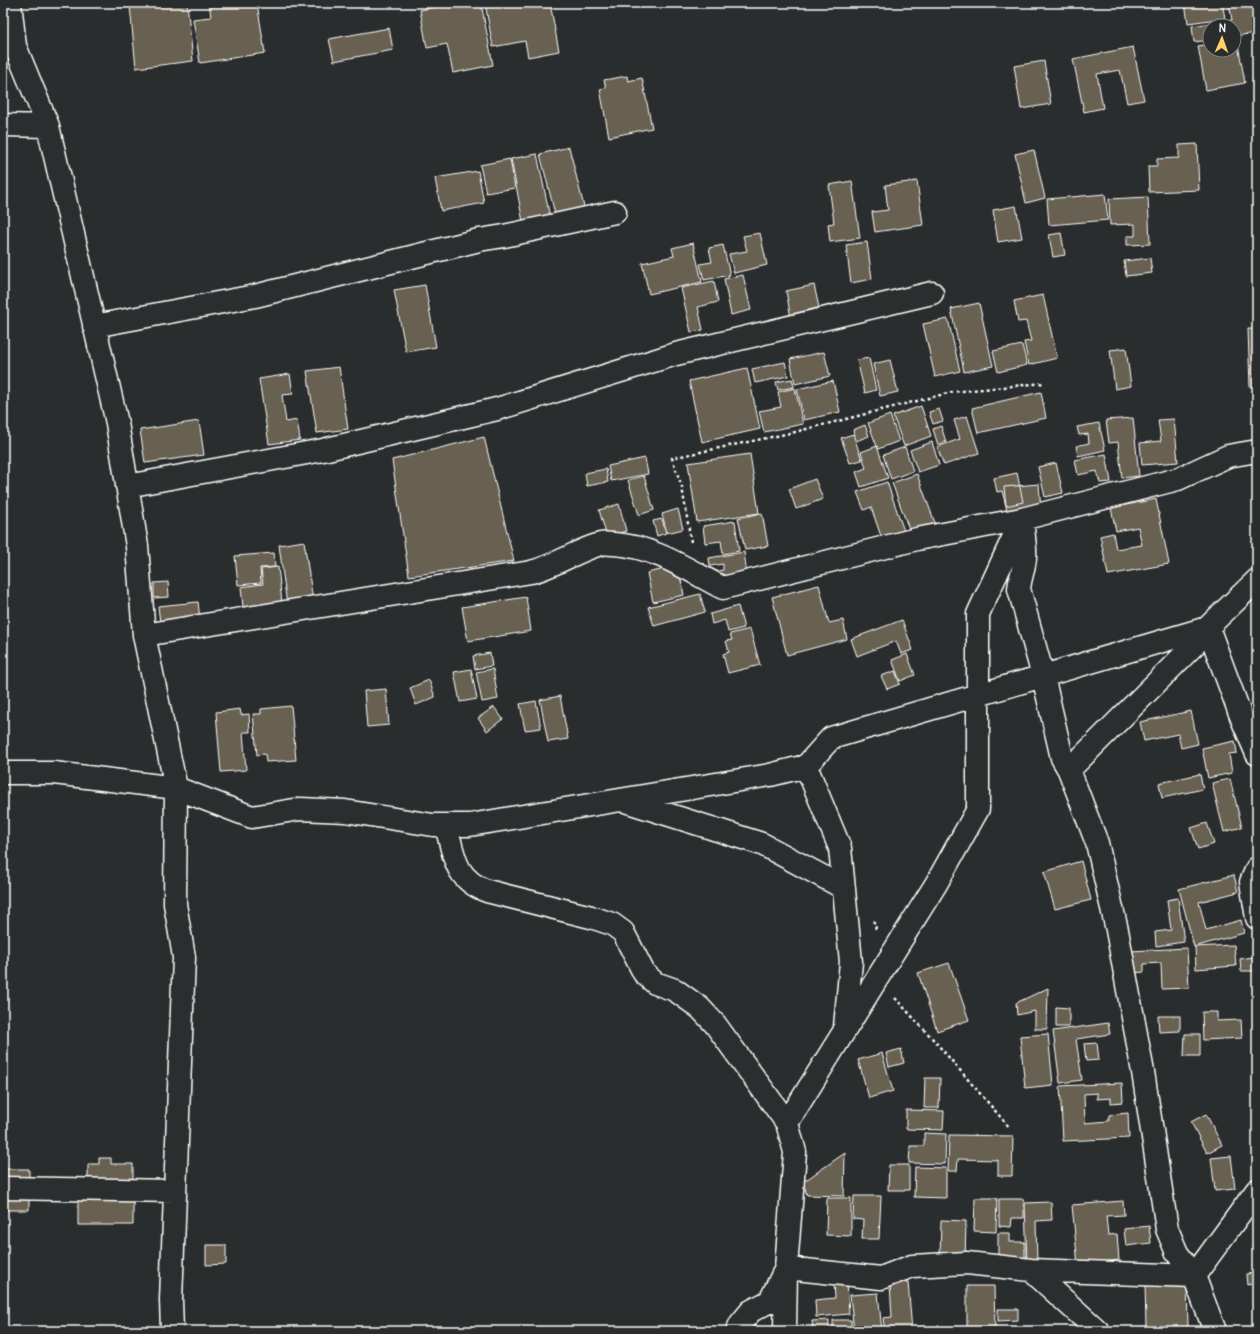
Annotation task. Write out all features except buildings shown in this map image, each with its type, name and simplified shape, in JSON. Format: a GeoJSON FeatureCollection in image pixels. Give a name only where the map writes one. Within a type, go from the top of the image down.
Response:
{"type":"FeatureCollection","features":[{"type":"Feature","properties":{"kind":"street"},"geometry":{"type":"LineString","coordinates":[[10,3],[9,54],[48,126],[117,423],[137,546],[144,635],[176,788],[175,904],[184,957],[171,1300],[172,1331]]}},
{"type":"Feature","properties":{"kind":"street"},"geometry":{"type":"LineString","coordinates":[[3,125],[48,126]]}},
{"type":"Feature","properties":{"kind":"street"},"geometry":{"type":"LineString","coordinates":[[94,326],[255,296],[479,240],[615,212]]}},
{"type":"Feature","properties":{"kind":"street"},"geometry":{"type":"LineString","coordinates":[[127,486],[323,450],[497,409],[676,354],[932,293]]}},
{"type":"Feature","properties":{"kind":"street"},"geometry":{"type":"LineString","coordinates":[[144,635],[531,572],[544,568],[584,550],[603,544],[628,545],[659,555],[723,588],[917,539],[1022,519],[1178,479],[1228,456],[1257,451]]}},
{"type":"Feature","properties":{"kind":"street"},"geometry":{"type":"LineString","coordinates":[[1022,519],[1025,556],[1019,589],[1043,676],[1062,758],[1069,770],[1097,843],[1117,930],[1143,1072],[1167,1229],[1177,1253],[1194,1276],[1215,1331]]}},
{"type":"Feature","properties":{"kind":"street"},"geometry":{"type":"LineString","coordinates":[[787,1124],[936,884],[978,809],[978,614],[1022,519]]}},
{"type":"Feature","properties":{"kind":"street"},"geometry":{"type":"LineString","coordinates":[[3,772],[54,773],[176,788],[252,817],[300,809],[345,811],[433,825],[470,825],[770,775],[806,766],[831,738],[1207,628],[1257,580]]}},
{"type":"Feature","properties":{"kind":"street"},"geometry":{"type":"LineString","coordinates":[[1069,770],[1209,630],[1257,754]]}},
{"type":"Feature","properties":{"kind":"street"},"geometry":{"type":"LineString","coordinates":[[806,766],[840,848],[851,962],[844,1032]]}},
{"type":"Feature","properties":{"kind":"street"},"geometry":{"type":"LineString","coordinates":[[620,800],[762,844],[844,888]]}},
{"type":"Feature","properties":{"kind":"street"},"geometry":{"type":"LineString","coordinates":[[446,825],[456,863],[466,880],[476,887],[591,917],[612,924],[623,932],[644,973],[655,983],[675,990],[700,1008],[715,1024],[787,1124],[794,1152],[786,1268],[785,1331]]}},
{"type":"Feature","properties":{"kind":"street"},"geometry":{"type":"LineString","coordinates":[[1257,868],[1250,882],[1257,918]]}},
{"type":"Feature","properties":{"kind":"street"},"geometry":{"type":"LineString","coordinates":[[3,1188],[175,1191]]}},
{"type":"Feature","properties":{"kind":"street"},"geometry":{"type":"LineString","coordinates":[[1194,1276],[1257,1190]]}},
{"type":"Feature","properties":{"kind":"street"},"geometry":{"type":"LineString","coordinates":[[786,1268],[881,1278],[912,1266],[967,1263],[1031,1270],[1194,1276]]}},
{"type":"Feature","properties":{"kind":"street"},"geometry":{"type":"LineString","coordinates":[[737,1331],[741,1323],[751,1311],[770,1301],[786,1268]]}},
{"type":"Feature","properties":{"kind":"street"},"geometry":{"type":"LineString","coordinates":[[1031,1270],[1098,1331]]}},
{"type":"Feature","properties":{"kind":"path"},"geometry":{"type":"LineString","coordinates":[[696,574],[682,487],[672,458],[794,432],[952,392],[1044,382]]}},
{"type":"Feature","properties":{"kind":"path"},"geometry":{"type":"LineString","coordinates":[[870,917],[875,923],[882,971],[896,1001],[932,1038],[1010,1128]]}}]}
